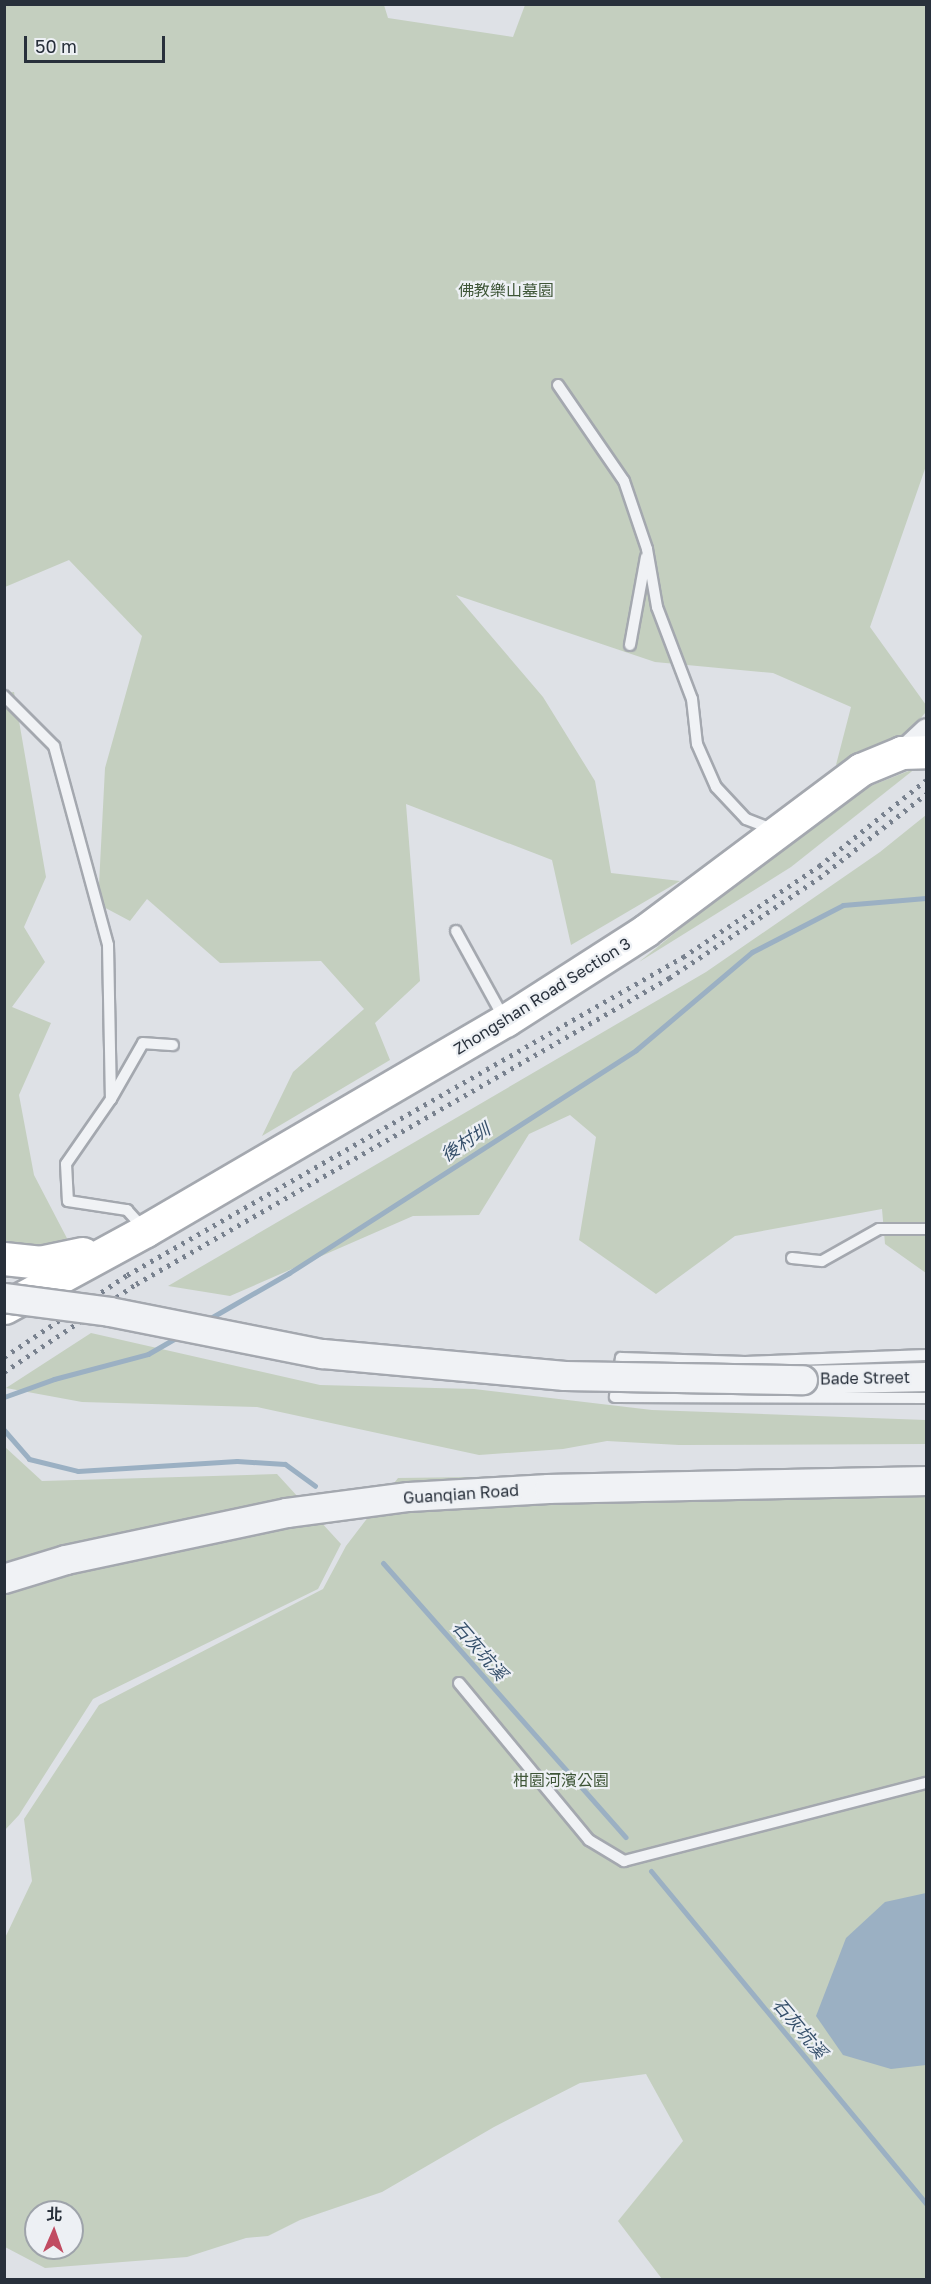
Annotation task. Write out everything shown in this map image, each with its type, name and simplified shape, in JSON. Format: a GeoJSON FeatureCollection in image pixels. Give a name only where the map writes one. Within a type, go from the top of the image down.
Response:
{"type":"FeatureCollection","features":[{"type":"Feature","properties":{"kind":"main road","name":"Zhongshan Road Section 3"},"geometry":{"type":"LineString","coordinates":[[4,1308],[146,1231],[506,1021],[646,931],[782,832],[861,770],[914,752]]}},
{"type":"Feature","properties":{"kind":"main road","name":"Zhongshan Road Section 3"},"geometry":{"type":"LineString","coordinates":[[7,1258],[62,1261],[146,1231]]}},
{"type":"Feature","properties":{"kind":"street"},"geometry":{"type":"LineString","coordinates":[[914,752],[927,730]]}},
{"type":"Feature","properties":{"kind":"street","name":"Bade Street"},"geometry":{"type":"LineString","coordinates":[[4,1298],[110,1312],[323,1354],[565,1376],[803,1380],[927,1377]]}},
{"type":"Feature","properties":{"kind":"street","name":"Guanqian Road"},"geometry":{"type":"LineString","coordinates":[[4,1579],[66,1560],[287,1513],[409,1497],[549,1489],[927,1481]]}},
{"type":"Feature","properties":{"kind":"lane"},"geometry":{"type":"LineString","coordinates":[[558,385],[624,481],[647,549],[657,607],[692,699],[697,744],[716,787],[746,819],[782,832]]}},
{"type":"Feature","properties":{"kind":"lane"},"geometry":{"type":"LineString","coordinates":[[630,645],[647,549]]}},
{"type":"Feature","properties":{"kind":"lane"},"geometry":{"type":"LineString","coordinates":[[4,696],[54,746],[108,945],[111,1099]]}},
{"type":"Feature","properties":{"kind":"lane"},"geometry":{"type":"LineString","coordinates":[[456,931],[506,1021]]}},
{"type":"Feature","properties":{"kind":"lane"},"geometry":{"type":"LineString","coordinates":[[146,1231],[127,1210],[68,1201],[66,1164],[111,1099],[143,1043],[173,1045]]}},
{"type":"Feature","properties":{"kind":"lane"},"geometry":{"type":"LineString","coordinates":[[792,1258],[822,1262],[879,1229],[927,1229]]}},
{"type":"Feature","properties":{"kind":"lane"},"geometry":{"type":"LineString","coordinates":[[927,1355],[745,1362],[621,1358],[615,1397],[927,1398]]}},
{"type":"Feature","properties":{"kind":"lane"},"geometry":{"type":"LineString","coordinates":[[459,1683],[589,1840],[624,1861],[927,1783]]}},
{"type":"Feature","properties":{"kind":"green space","name":"佛教樂山墓園"},"geometry":{"type":"Polygon","coordinates":[[[5,5],[384,5],[388,18],[513,37],[525,5],[926,5],[926,466],[870,627],[926,705],[926,712],[905,736],[836,765],[851,707],[773,673],[655,662],[456,595],[543,697],[595,781],[611,873],[680,881],[571,945],[552,860],[406,804],[420,981],[375,1023],[390,1060],[262,1136],[293,1072],[364,1009],[321,961],[220,963],[147,899],[130,921],[98,904],[105,768],[142,636],[69,560],[5,587],[5,5]]]}},
{"type":"Feature","properties":{"kind":"green space"},"geometry":{"type":"Polygon","coordinates":[[[14,692],[46,877],[24,927],[45,962],[12,1007],[51,1023],[19,1095],[34,1175],[71,1246],[20,1247],[5,1242],[4,693],[14,692]]]}},
{"type":"Feature","properties":{"kind":"green space"},"geometry":{"type":"Polygon","coordinates":[[[916,768],[791,867],[639,962],[799,832],[863,789],[916,768]]]}},
{"type":"Feature","properties":{"kind":"green space"},"geometry":{"type":"Polygon","coordinates":[[[926,815],[926,1273],[885,1244],[882,1209],[735,1236],[656,1294],[579,1240],[596,1137],[570,1115],[529,1134],[479,1215],[413,1216],[230,1296],[168,1286],[706,972],[880,852],[926,815]]]}},
{"type":"Feature","properties":{"kind":"green space"},"geometry":{"type":"Polygon","coordinates":[[[91,1333],[320,1385],[474,1389],[652,1410],[926,1420],[926,1444],[679,1445],[607,1441],[563,1449],[479,1455],[257,1407],[82,1402],[6,1388],[91,1333]]]}},
{"type":"Feature","properties":{"kind":"green space"},"geometry":{"type":"Polygon","coordinates":[[[5,1447],[42,1481],[277,1474],[341,1544],[318,1589],[93,1699],[19,1815],[5,1830],[5,1447]]]}},
{"type":"Feature","properties":{"kind":"green space","name":"柑園河濱公園"},"geometry":{"type":"Polygon","coordinates":[[[926,1471],[926,2279],[662,2279],[618,2221],[683,2141],[646,2074],[580,2083],[494,2127],[382,2192],[300,2220],[268,2236],[246,2238],[187,2257],[45,2268],[30,2260],[84,2260],[84,2200],[24,2200],[24,2257],[5,2247],[4,1940],[32,1881],[24,1819],[99,1705],[323,1589],[346,1546],[398,1478],[926,1471]]]}},
{"type":"Feature","properties":{"kind":"water"},"geometry":{"type":"Polygon","coordinates":[[[926,1893],[926,2065],[891,2069],[843,2055],[816,2016],[846,1938],[885,1902],[926,1893]]]}},
{"type":"Feature","properties":{"kind":"waterway","name":"後村圳"},"geometry":{"type":"LineString","coordinates":[[207,1320],[289,1273],[636,1050],[752,952],[843,905],[926,898]]}},
{"type":"Feature","properties":{"kind":"waterway","name":"後村圳"},"geometry":{"type":"LineString","coordinates":[[4,1397],[54,1379],[148,1354],[178,1337]]}},
{"type":"Feature","properties":{"kind":"waterway","name":"石灰坑溪"},"geometry":{"type":"LineString","coordinates":[[4,1430],[29,1459],[78,1471],[237,1461],[285,1464],[315,1486]]}},
{"type":"Feature","properties":{"kind":"waterway","name":"石灰坑溪"},"geometry":{"type":"LineString","coordinates":[[383,1563],[625,1837]]}},
{"type":"Feature","properties":{"kind":"waterway","name":"石灰坑溪"},"geometry":{"type":"LineString","coordinates":[[651,1871],[926,2204]]}},
{"type":"Feature","properties":{"kind":"railway"},"geometry":{"type":"LineString","coordinates":[[4,1357],[127,1275],[683,957],[819,866],[926,780]]}},
{"type":"Feature","properties":{"kind":"railway"},"geometry":{"type":"LineString","coordinates":[[4,1372],[136,1284],[669,978],[819,878],[926,794]]}}]}
